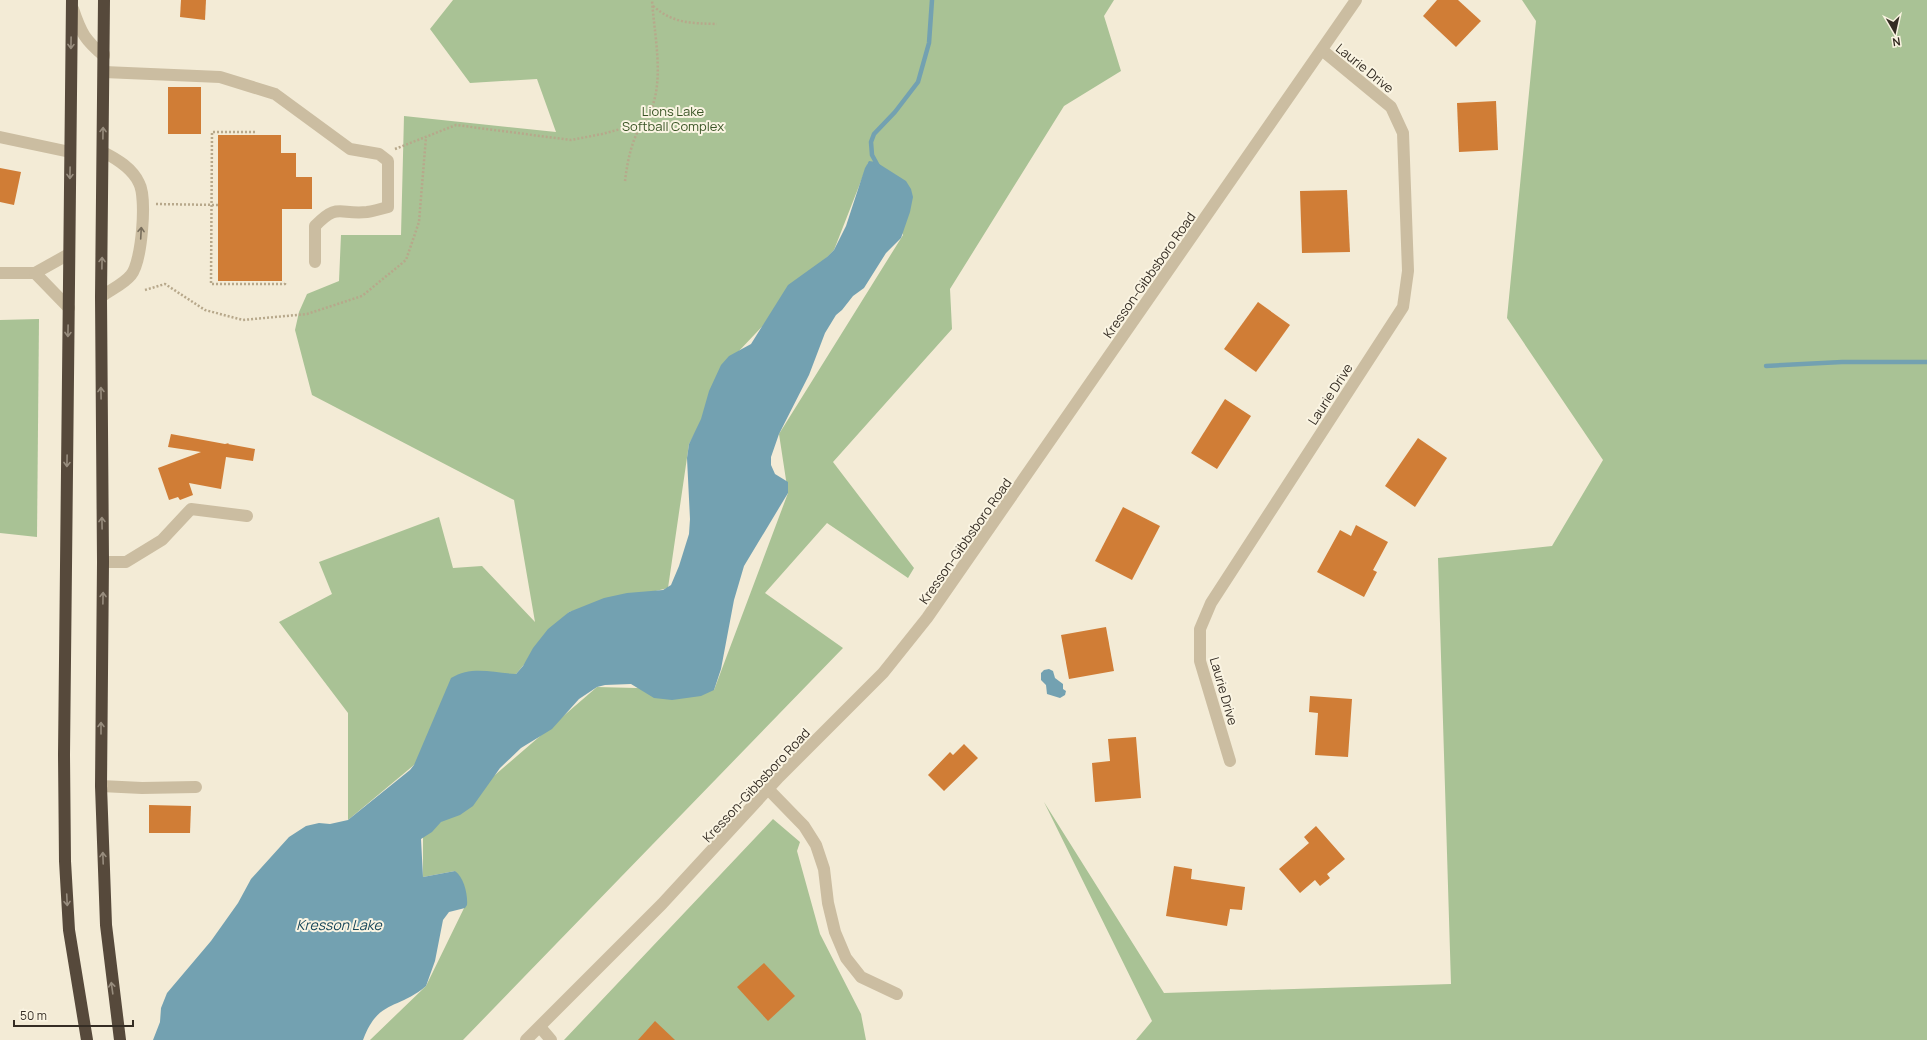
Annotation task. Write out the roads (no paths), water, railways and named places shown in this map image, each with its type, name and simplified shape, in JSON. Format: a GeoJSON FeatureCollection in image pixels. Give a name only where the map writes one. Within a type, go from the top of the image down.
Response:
{"type":"FeatureCollection","features":[{"type":"Feature","properties":{"kind":"highway"},"geometry":{"type":"LineString","coordinates":[[104,0],[101,297],[103,562],[101,786],[106,925],[120,1040]]}},
{"type":"Feature","properties":{"kind":"highway"},"geometry":{"type":"LineString","coordinates":[[72,2],[64,747],[65,862],[69,930],[87,1040]]}},
{"type":"Feature","properties":{"kind":"street","name":"Kresson-Gibbsboro Road"},"geometry":{"type":"LineString","coordinates":[[526,1040],[662,904],[768,789],[883,672],[943,598],[1356,0]]}},
{"type":"Feature","properties":{"kind":"street"},"geometry":{"type":"LineString","coordinates":[[72,2],[80,32],[91,45],[104,56],[104,54]]}},
{"type":"Feature","properties":{"kind":"street","name":"Laurie Drive"},"geometry":{"type":"LineString","coordinates":[[1230,761],[1200,661],[1200,629],[1212,603],[1403,307],[1408,271],[1403,134],[1390,107],[1322,50]]}},
{"type":"Feature","properties":{"kind":"street"},"geometry":{"type":"LineString","coordinates":[[104,72],[220,77],[275,94],[350,149],[379,154],[388,161],[388,207],[366,212],[336,211],[327,214],[315,226],[315,262]]}},
{"type":"Feature","properties":{"kind":"street"},"geometry":{"type":"LineString","coordinates":[[0,137],[70,152]]}},
{"type":"Feature","properties":{"kind":"street"},"geometry":{"type":"LineString","coordinates":[[101,297],[130,276],[136,267],[140,252],[142,218],[140,184],[124,164],[103,152]]}},
{"type":"Feature","properties":{"kind":"street"},"geometry":{"type":"LineString","coordinates":[[0,273],[34,273],[69,254]]}},
{"type":"Feature","properties":{"kind":"street"},"geometry":{"type":"LineString","coordinates":[[34,273],[69,308]]}},
{"type":"Feature","properties":{"kind":"street"},"geometry":{"type":"LineString","coordinates":[[103,562],[126,562],[162,540],[191,509],[247,516]]}},
{"type":"Feature","properties":{"kind":"street"},"geometry":{"type":"LineString","coordinates":[[101,786],[142,788],[196,787]]}},
{"type":"Feature","properties":{"kind":"street"},"geometry":{"type":"LineString","coordinates":[[768,789],[804,826],[816,845],[824,869],[828,903],[835,932],[846,958],[861,977],[897,994]]}},
{"type":"Feature","properties":{"kind":"street"},"geometry":{"type":"LineString","coordinates":[[540,1027],[551,1040]]}},
{"type":"Feature","properties":{"kind":"water","name":"Kresson Lake"},"geometry":{"type":"Polygon","coordinates":[[[869,161],[876,162],[906,181],[911,189],[913,197],[910,212],[901,238],[886,253],[864,288],[853,296],[836,315],[825,333],[809,375],[779,434],[771,457],[771,465],[775,474],[788,482],[788,493],[744,566],[734,600],[721,669],[714,690],[701,696],[672,700],[654,698],[631,684],[605,685],[597,687],[579,699],[552,729],[521,748],[500,768],[473,806],[460,815],[441,822],[432,832],[421,839],[423,877],[455,871],[461,877],[465,886],[467,905],[465,908],[449,912],[443,920],[435,961],[426,986],[416,994],[382,1011],[369,1027],[363,1040],[153,1040],[160,1022],[161,1008],[167,993],[211,941],[238,903],[251,879],[289,837],[306,826],[319,823],[330,824],[348,820],[410,770],[414,765],[451,678],[459,674],[475,671],[516,674],[523,666],[533,648],[548,629],[569,612],[604,598],[627,593],[663,590],[671,585],[679,566],[689,534],[690,519],[687,458],[689,444],[701,419],[709,391],[721,365],[729,356],[751,344],[788,285],[827,257],[834,250],[846,226],[865,168],[869,161]]]}},
{"type":"Feature","properties":{"kind":"water"},"geometry":{"type":"Polygon","coordinates":[[[1049,669],[1053,671],[1055,678],[1063,684],[1063,689],[1066,691],[1065,695],[1060,698],[1047,694],[1046,685],[1041,680],[1041,673],[1044,670],[1049,669]]]}},
{"type":"Feature","properties":{"kind":"waterway"},"geometry":{"type":"LineString","coordinates":[[878,166],[872,155],[871,142],[874,134],[895,112],[918,82],[929,43],[932,0]]}},
{"type":"Feature","properties":{"kind":"waterway"},"geometry":{"type":"LineString","coordinates":[[1766,366],[1842,362],[1927,362]]}},
{"type":"Feature","properties":{"kind":"park label","name":"Lions Lake Softball Complex"},"geometry":{"type":"Point","coordinates":[673,118]}}]}
